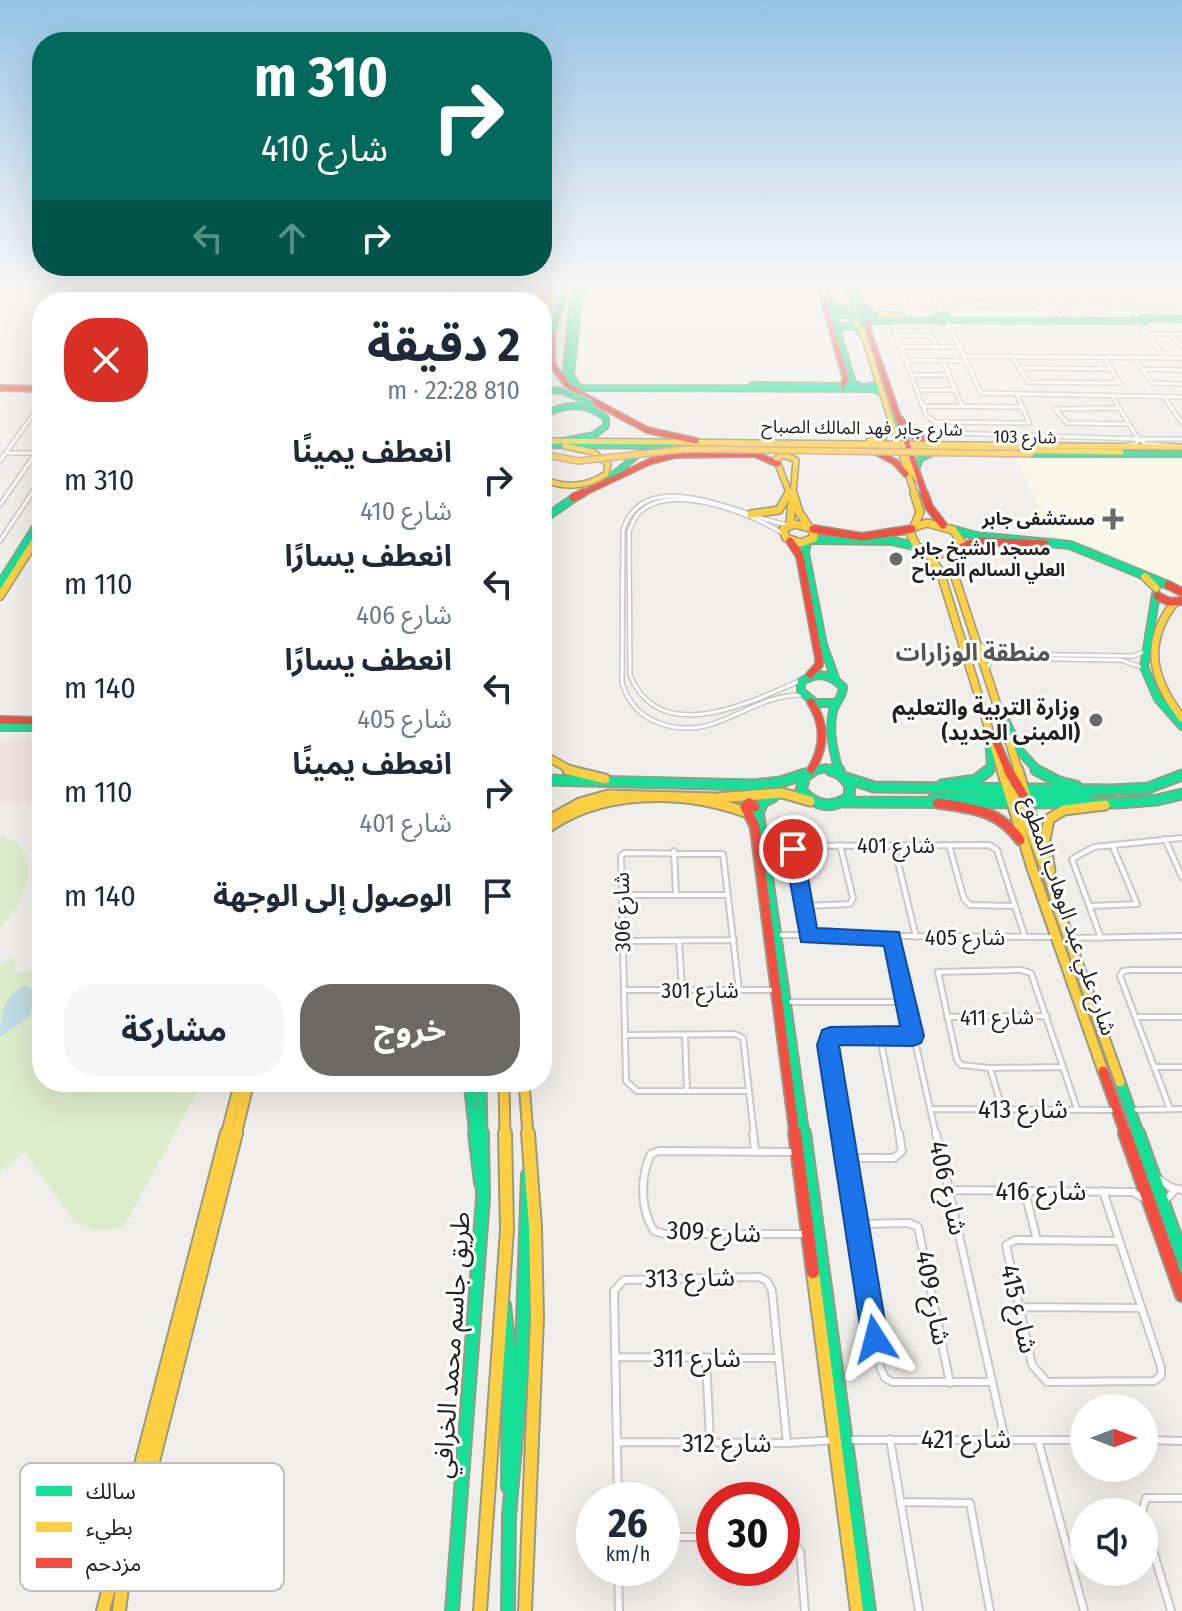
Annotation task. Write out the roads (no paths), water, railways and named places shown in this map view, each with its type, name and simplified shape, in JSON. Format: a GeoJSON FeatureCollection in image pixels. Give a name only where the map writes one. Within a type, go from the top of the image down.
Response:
{"type":"FeatureCollection","features":[{"type":"Feature","properties":{"kind":"main road"},"geometry":{"type":"LineString","coordinates":[[568,359],[567,379],[592,390],[865,387]]}},
{"type":"Feature","properties":{"kind":"main road"},"geometry":{"type":"LineString","coordinates":[[841,359],[846,380],[841,385]]}},
{"type":"Feature","properties":{"kind":"main road"},"geometry":{"type":"LineString","coordinates":[[843,359],[853,383],[883,394]]}},
{"type":"Feature","properties":{"kind":"main road"},"geometry":{"type":"LineString","coordinates":[[873,359],[878,380],[915,477],[920,512],[910,537],[940,571],[990,731],[1003,751],[1017,795]]}},
{"type":"Feature","properties":{"kind":"main road"},"geometry":{"type":"LineString","coordinates":[[875,359],[891,413],[913,436],[929,441],[972,445]]}},
{"type":"Feature","properties":{"kind":"main road"},"geometry":{"type":"LineString","coordinates":[[552,363],[557,373],[580,394],[616,415]]}},
{"type":"Feature","properties":{"kind":"main road"},"geometry":{"type":"LineString","coordinates":[[752,386],[865,387],[877,385],[878,380]]}},
{"type":"Feature","properties":{"kind":"main road"},"geometry":{"type":"LineString","coordinates":[[0,386],[32,387]]}},
{"type":"Feature","properties":{"kind":"main road"},"geometry":{"type":"LineString","coordinates":[[552,391],[591,403],[647,430],[694,445]]}},
{"type":"Feature","properties":{"kind":"main road"},"geometry":{"type":"LineString","coordinates":[[552,410],[576,405],[595,409],[606,418],[606,426],[600,433],[565,443]]}},
{"type":"Feature","properties":{"kind":"main road"},"geometry":{"type":"LineString","coordinates":[[830,446],[880,439],[887,434],[891,413]]}},
{"type":"Feature","properties":{"kind":"main road","name":"شارع جابر فهد المالك الصباح"},"geometry":{"type":"LineString","coordinates":[[552,442],[952,450],[1181,448]]}},
{"type":"Feature","properties":{"kind":"main road"},"geometry":{"type":"LineString","coordinates":[[552,483],[581,486],[597,482],[606,474],[608,464],[601,456],[565,443]]}},
{"type":"Feature","properties":{"kind":"main road"},"geometry":{"type":"LineString","coordinates":[[552,457],[590,462],[694,445]]}},
{"type":"Feature","properties":{"kind":"main road"},"geometry":{"type":"LineString","coordinates":[[573,498],[627,470],[694,445]]}},
{"type":"Feature","properties":{"kind":"main road"},"geometry":{"type":"LineString","coordinates":[[588,491],[640,453],[694,445],[1031,454],[1181,448]]}},
{"type":"Feature","properties":{"kind":"main road"},"geometry":{"type":"LineString","coordinates":[[904,447],[972,445]]}},
{"type":"Feature","properties":{"kind":"main road","name":"شارع جابر فهد المالك الصباح"},"geometry":{"type":"LineString","coordinates":[[972,445],[1181,448]]}},
{"type":"Feature","properties":{"kind":"main road","name":"شارع جابر فهد المالك الصباح"},"geometry":{"type":"LineString","coordinates":[[830,446],[855,449],[904,447]]}},
{"type":"Feature","properties":{"kind":"main road"},"geometry":{"type":"LineString","coordinates":[[855,449],[886,456],[915,477]]}},
{"type":"Feature","properties":{"kind":"main road"},"geometry":{"type":"LineString","coordinates":[[915,477],[922,457],[952,450]]}},
{"type":"Feature","properties":{"kind":"main road"},"geometry":{"type":"LineString","coordinates":[[552,513],[573,498],[651,461],[675,455],[751,454],[764,456],[778,464]]}},
{"type":"Feature","properties":{"kind":"main road"},"geometry":{"type":"LineString","coordinates":[[810,801],[801,790],[808,772],[819,758],[823,734],[818,710],[805,697],[800,686],[819,665],[819,658],[800,556],[782,533],[793,518],[785,474],[776,459],[781,456],[796,460],[791,472],[798,515],[815,536],[805,553],[823,645],[835,679],[844,691],[834,703],[835,755],[851,791],[844,802]]}},
{"type":"Feature","properties":{"kind":"main road","name":"شارع علي عبد الوهاب المطوع"},"geometry":{"type":"LineString","coordinates":[[915,477],[931,511],[961,538],[953,571],[986,670],[1032,868],[1182,1295]]}},
{"type":"Feature","properties":{"kind":"main road"},"geometry":{"type":"LineString","coordinates":[[751,514],[779,510],[789,493]]}},
{"type":"Feature","properties":{"kind":"main road"},"geometry":{"type":"LineString","coordinates":[[789,525],[836,535],[891,535],[927,523],[978,537],[1060,543],[1107,557],[1182,592]]}},
{"type":"Feature","properties":{"kind":"main road"},"geometry":{"type":"LineString","coordinates":[[0,584],[32,534]]}},
{"type":"Feature","properties":{"kind":"main road"},"geometry":{"type":"LineString","coordinates":[[1014,542],[1030,539]]}},
{"type":"Feature","properties":{"kind":"main road"},"geometry":{"type":"LineString","coordinates":[[790,541],[892,541],[940,554],[979,541],[1046,544],[1093,555],[1141,575],[1156,591],[1179,603]]}},
{"type":"Feature","properties":{"kind":"main road"},"geometry":{"type":"LineString","coordinates":[[0,596],[32,546]]}},
{"type":"Feature","properties":{"kind":"main road"},"geometry":{"type":"LineString","coordinates":[[1156,591],[1170,586]]}},
{"type":"Feature","properties":{"kind":"main road"},"geometry":{"type":"LineString","coordinates":[[1156,591],[1157,615],[1144,652],[1159,689],[1182,718]]}},
{"type":"Feature","properties":{"kind":"main road"},"geometry":{"type":"LineString","coordinates":[[1179,603],[1168,609],[1155,643],[1152,667],[1156,697],[1182,726]]}},
{"type":"Feature","properties":{"kind":"main road"},"geometry":{"type":"LineString","coordinates":[[807,677],[820,674],[835,679]]}},
{"type":"Feature","properties":{"kind":"main road"},"geometry":{"type":"LineString","coordinates":[[805,697],[817,703],[834,703]]}},
{"type":"Feature","properties":{"kind":"main road"},"geometry":{"type":"LineString","coordinates":[[993,697],[1024,762],[1039,777],[1054,783],[1112,790]]}},
{"type":"Feature","properties":{"kind":"main road"},"geometry":{"type":"LineString","coordinates":[[900,788],[972,783],[988,775],[994,762],[980,699]]}},
{"type":"Feature","properties":{"kind":"main road"},"geometry":{"type":"LineString","coordinates":[[0,720],[32,721]]}},
{"type":"Feature","properties":{"kind":"main road"},"geometry":{"type":"LineString","coordinates":[[0,727],[32,727]]}},
{"type":"Feature","properties":{"kind":"main road"},"geometry":{"type":"LineString","coordinates":[[552,760],[570,771],[623,783]]}},
{"type":"Feature","properties":{"kind":"main road"},"geometry":{"type":"LineString","coordinates":[[552,780],[764,784],[826,768],[867,787],[1118,803]]}},
{"type":"Feature","properties":{"kind":"main road"},"geometry":{"type":"LineString","coordinates":[[676,801],[782,793],[824,806],[844,802],[926,800],[953,796],[1080,796],[1093,790],[1148,788],[1180,775]]}},
{"type":"Feature","properties":{"kind":"main road"},"geometry":{"type":"LineString","coordinates":[[782,793],[763,802],[759,811],[808,1188],[848,1440],[869,1611]]}},
{"type":"Feature","properties":{"kind":"main road"},"geometry":{"type":"LineString","coordinates":[[1051,884],[1044,830],[1050,816],[1062,809],[1157,800],[1182,794]]}},
{"type":"Feature","properties":{"kind":"main road"},"geometry":{"type":"LineString","coordinates":[[552,818],[580,803],[608,795],[716,798]]}},
{"type":"Feature","properties":{"kind":"main road","name":"شارع علي عبد الوهاب المطوع"},"geometry":{"type":"LineString","coordinates":[[1017,795],[1034,845],[1046,867],[1068,938],[1182,1256]]}},
{"type":"Feature","properties":{"kind":"main road"},"geometry":{"type":"LineString","coordinates":[[552,825],[572,812],[596,803],[622,799],[732,805],[748,813]]}},
{"type":"Feature","properties":{"kind":"main road"},"geometry":{"type":"LineString","coordinates":[[926,800],[983,808],[999,814],[1016,830],[1032,868]]}},
{"type":"Feature","properties":{"kind":"main road"},"geometry":{"type":"LineString","coordinates":[[759,811],[751,802],[745,806],[754,823],[799,1153],[808,1188],[810,1234],[857,1611]]}},
{"type":"Feature","properties":{"kind":"main road"},"geometry":{"type":"LineString","coordinates":[[141,1463],[237,1092]]}},
{"type":"Feature","properties":{"kind":"main road"},"geometry":{"type":"LineString","coordinates":[[153,1463],[246,1092]]}},
{"type":"Feature","properties":{"kind":"main road"},"geometry":{"type":"LineString","coordinates":[[470,1092],[483,1198]]}},
{"type":"Feature","properties":{"kind":"main road","name":"طريق جاسم محمد الخرافي"},"geometry":{"type":"LineString","coordinates":[[451,1611],[483,1198],[481,1092]]}},
{"type":"Feature","properties":{"kind":"main road","name":"طريق جاسم محمد الخرافي"},"geometry":{"type":"LineString","coordinates":[[480,1611],[507,1230],[504,1092]]}},
{"type":"Feature","properties":{"kind":"main road"},"geometry":{"type":"LineString","coordinates":[[509,1516],[521,1378],[529,1171],[525,1092]]}},
{"type":"Feature","properties":{"kind":"main road"},"geometry":{"type":"LineString","coordinates":[[525,1611],[537,1319],[534,1195],[529,1171]]}},
{"type":"Feature","properties":{"kind":"main road"},"geometry":{"type":"LineString","coordinates":[[1171,1262],[1182,1277]]}},
{"type":"Feature","properties":{"kind":"main road"},"geometry":{"type":"LineString","coordinates":[[502,1299],[510,1335],[505,1446],[509,1516],[508,1611]]}},
{"type":"Feature","properties":{"kind":"main road"},"geometry":{"type":"LineString","coordinates":[[103,1611],[108,1591]]}},
{"type":"Feature","properties":{"kind":"main road"},"geometry":{"type":"LineString","coordinates":[[119,1611],[122,1591]]}},
{"type":"Feature","properties":{"kind":"street"},"geometry":{"type":"LineString","coordinates":[[1014,359],[1025,380],[1033,383],[1120,383],[1105,359]]}},
{"type":"Feature","properties":{"kind":"street"},"geometry":{"type":"LineString","coordinates":[[1135,359],[1153,383],[1182,384]]}},
{"type":"Feature","properties":{"kind":"street"},"geometry":{"type":"LineString","coordinates":[[1017,395],[1029,423],[932,422],[906,360],[965,361],[978,390],[987,394],[1182,397]]}},
{"type":"Feature","properties":{"kind":"street"},"geometry":{"type":"LineString","coordinates":[[943,361],[962,406]]}},
{"type":"Feature","properties":{"kind":"street"},"geometry":{"type":"LineString","coordinates":[[1019,368],[1111,369]]}},
{"type":"Feature","properties":{"kind":"street"},"geometry":{"type":"LineString","coordinates":[[1142,369],[1182,370]]}},
{"type":"Feature","properties":{"kind":"street"},"geometry":{"type":"LineString","coordinates":[[911,375],[949,375]]}},
{"type":"Feature","properties":{"kind":"street"},"geometry":{"type":"LineString","coordinates":[[917,390],[955,390]]}},
{"type":"Feature","properties":{"kind":"street"},"geometry":{"type":"LineString","coordinates":[[1112,396],[1138,439],[1145,444],[1181,448]]}},
{"type":"Feature","properties":{"kind":"street"},"geometry":{"type":"LineString","coordinates":[[1164,397],[1182,423]]}},
{"type":"Feature","properties":{"kind":"street"},"geometry":{"type":"LineString","coordinates":[[923,406],[1023,407]]}},
{"type":"Feature","properties":{"kind":"street"},"geometry":{"type":"LineString","coordinates":[[1119,408],[1055,409],[1067,423],[1129,424]]}},
{"type":"Feature","properties":{"kind":"street"},"geometry":{"type":"LineString","coordinates":[[0,461],[32,416]]}},
{"type":"Feature","properties":{"kind":"street","name":"شارع 103"},"geometry":{"type":"LineString","coordinates":[[932,422],[959,435],[1138,439]]}},
{"type":"Feature","properties":{"kind":"street"},"geometry":{"type":"LineString","coordinates":[[1110,447],[1136,444],[1138,439]]}},
{"type":"Feature","properties":{"kind":"street"},"geometry":{"type":"LineString","coordinates":[[1138,439],[1181,448]]}},
{"type":"Feature","properties":{"kind":"street"},"geometry":{"type":"LineString","coordinates":[[6,453],[32,453]]}},
{"type":"Feature","properties":{"kind":"street"},"geometry":{"type":"LineString","coordinates":[[0,505],[32,459]]}},
{"type":"Feature","properties":{"kind":"street"},"geometry":{"type":"LineString","coordinates":[[0,541],[32,493]]}},
{"type":"Feature","properties":{"kind":"street"},"geometry":{"type":"LineString","coordinates":[[789,525],[707,499],[675,496],[644,504],[627,518],[623,530],[624,689],[630,702],[649,718],[665,725],[693,730],[719,725],[778,695],[805,697]]}},
{"type":"Feature","properties":{"kind":"street"},"geometry":{"type":"LineString","coordinates":[[782,533],[754,519],[698,501],[664,501],[639,513],[629,531],[630,675],[637,690],[652,703],[678,714],[700,716],[720,713],[807,677]]}},
{"type":"Feature","properties":{"kind":"street"},"geometry":{"type":"LineString","coordinates":[[977,643],[994,656],[1134,663],[1152,667]]}},
{"type":"Feature","properties":{"kind":"street"},"geometry":{"type":"LineString","coordinates":[[994,656],[1133,656],[1144,652]]}},
{"type":"Feature","properties":{"kind":"street"},"geometry":{"type":"LineString","coordinates":[[986,670],[994,656]]}},
{"type":"Feature","properties":{"kind":"street"},"geometry":{"type":"LineString","coordinates":[[1133,656],[1138,659],[1134,663]]}},
{"type":"Feature","properties":{"kind":"street"},"geometry":{"type":"LineString","coordinates":[[1101,938],[1072,859],[1094,847],[1182,838]]}},
{"type":"Feature","properties":{"kind":"street"},"geometry":{"type":"LineString","coordinates":[[1165,839],[1182,877]]}},
{"type":"Feature","properties":{"kind":"street"},"geometry":{"type":"LineString","coordinates":[[805,906],[850,904],[853,898],[840,845]]}},
{"type":"Feature","properties":{"kind":"street"},"geometry":{"type":"LineString","coordinates":[[949,845],[964,899],[977,906],[1014,906]]}},
{"type":"Feature","properties":{"kind":"street","name":"شارع 401"},"geometry":{"type":"LineString","coordinates":[[809,936],[794,846],[949,845],[994,846],[1025,937]]}},
{"type":"Feature","properties":{"kind":"street"},"geometry":{"type":"LineString","coordinates":[[894,846],[916,937]]}},
{"type":"Feature","properties":{"kind":"street"},"geometry":{"type":"LineString","coordinates":[[1090,906],[1137,904],[1113,846]]}},
{"type":"Feature","properties":{"kind":"street"},"geometry":{"type":"LineString","coordinates":[[674,851],[676,895]]}},
{"type":"Feature","properties":{"kind":"street","name":"شارع 306"},"geometry":{"type":"LineString","coordinates":[[739,990],[723,854],[674,851],[624,853],[624,1073],[630,1087],[637,1091],[749,1091]]}},
{"type":"Feature","properties":{"kind":"street"},"geometry":{"type":"LineString","coordinates":[[622,895],[729,895]]}},
{"type":"Feature","properties":{"kind":"street","name":"شارع 405"},"geometry":{"type":"LineString","coordinates":[[777,935],[1056,937]]}},
{"type":"Feature","properties":{"kind":"street"},"geometry":{"type":"LineString","coordinates":[[1068,938],[1182,936]]}},
{"type":"Feature","properties":{"kind":"street","name":"شارع 406"},"geometry":{"type":"LineString","coordinates":[[892,938],[1005,1439]]}},
{"type":"Feature","properties":{"kind":"street"},"geometry":{"type":"LineString","coordinates":[[623,941],[734,940]]}},
{"type":"Feature","properties":{"kind":"street"},"geometry":{"type":"LineString","coordinates":[[679,941],[682,990]]}},
{"type":"Feature","properties":{"kind":"street"},"geometry":{"type":"LineString","coordinates":[[1063,1067],[990,1068],[961,1065],[936,976],[942,970],[1021,970],[1031,973],[1047,1016],[1077,1109]]}},
{"type":"Feature","properties":{"kind":"street"},"geometry":{"type":"LineString","coordinates":[[1170,1109],[1120,976],[1123,971],[1182,970]]}},
{"type":"Feature","properties":{"kind":"street","name":"شارع 301"},"geometry":{"type":"LineString","coordinates":[[624,990],[775,990]]}},
{"type":"Feature","properties":{"kind":"street"},"geometry":{"type":"LineString","coordinates":[[786,1002],[905,1002]]}},
{"type":"Feature","properties":{"kind":"street","name":"شارع 411"},"geometry":{"type":"LineString","coordinates":[[947,1017],[1047,1016]]}},
{"type":"Feature","properties":{"kind":"street"},"geometry":{"type":"LineString","coordinates":[[1136,1017],[1182,1017]]}},
{"type":"Feature","properties":{"kind":"street"},"geometry":{"type":"LineString","coordinates":[[625,1035],[735,1034],[743,1038],[755,1151]]}},
{"type":"Feature","properties":{"kind":"street"},"geometry":{"type":"LineString","coordinates":[[685,1035],[687,1090]]}},
{"type":"Feature","properties":{"kind":"street"},"geometry":{"type":"LineString","coordinates":[[913,1036],[830,1037],[828,1056],[880,1367],[885,1378],[892,1382],[991,1382]]}},
{"type":"Feature","properties":{"kind":"street"},"geometry":{"type":"LineString","coordinates":[[845,1158],[894,1158],[902,1151],[880,1037]]}},
{"type":"Feature","properties":{"kind":"street"},"geometry":{"type":"LineString","coordinates":[[1155,1067],[1182,1067]]}},
{"type":"Feature","properties":{"kind":"street"},"geometry":{"type":"LineString","coordinates":[[990,1068],[1002,1108]]}},
{"type":"Feature","properties":{"kind":"street","name":"شارع 413"},"geometry":{"type":"LineString","coordinates":[[930,1109],[1117,1110]]}},
{"type":"Feature","properties":{"kind":"street"},"geometry":{"type":"LineString","coordinates":[[1130,1110],[1182,1109]]}},
{"type":"Feature","properties":{"kind":"street","name":"شارع 309"},"geometry":{"type":"LineString","coordinates":[[799,1153],[659,1151],[651,1154],[646,1164],[649,1224],[654,1231],[665,1234],[810,1234]]}},
{"type":"Feature","properties":{"kind":"street"},"geometry":{"type":"LineString","coordinates":[[1152,1172],[1179,1190]]}},
{"type":"Feature","properties":{"kind":"street"},"geometry":{"type":"LineString","coordinates":[[1141,1181],[1133,1192],[1149,1202]]}},
{"type":"Feature","properties":{"kind":"street","name":"شارع 416"},"geometry":{"type":"LineString","coordinates":[[949,1190],[1133,1192]]}},
{"type":"Feature","properties":{"kind":"street"},"geometry":{"type":"LineString","coordinates":[[1163,1203],[1168,1194],[1179,1190]]}},
{"type":"Feature","properties":{"kind":"street","name":"شارع 415"},"geometry":{"type":"LineString","coordinates":[[1103,1191],[1161,1367],[1161,1376],[1154,1381],[1047,1382],[1038,1376],[1032,1365],[1006,1245],[1015,1240],[1119,1241]]}},
{"type":"Feature","properties":{"kind":"street","name":"شارع 415"},"geometry":{"type":"LineString","coordinates":[[1025,1192],[1037,1240]]}},
{"type":"Feature","properties":{"kind":"street","name":"شارع 409"},"geometry":{"type":"LineString","coordinates":[[856,1224],[909,1223],[918,1227],[950,1383]]}},
{"type":"Feature","properties":{"kind":"street","name":"شارع 313"},"geometry":{"type":"LineString","coordinates":[[618,1482],[614,1291],[624,1280],[759,1277],[767,1281],[772,1291],[787,1443]]}},
{"type":"Feature","properties":{"kind":"street"},"geometry":{"type":"LineString","coordinates":[[1019,1307],[1141,1308]]}},
{"type":"Feature","properties":{"kind":"street","name":"شارع 311"},"geometry":{"type":"LineString","coordinates":[[616,1357],[778,1358]]}},
{"type":"Feature","properties":{"kind":"street"},"geometry":{"type":"LineString","coordinates":[[706,1358],[710,1442]]}},
{"type":"Feature","properties":{"kind":"street"},"geometry":{"type":"LineString","coordinates":[[890,1439],[919,1611]]}},
{"type":"Feature","properties":{"kind":"street","name":"شارع 312"},"geometry":{"type":"LineString","coordinates":[[618,1442],[787,1443],[836,1440]]}},
{"type":"Feature","properties":{"kind":"street","name":"شارع 421"},"geometry":{"type":"LineString","coordinates":[[848,1440],[1070,1440]]}},
{"type":"Feature","properties":{"kind":"street"},"geometry":{"type":"LineString","coordinates":[[1038,1440],[1084,1611]]}},
{"type":"Feature","properties":{"kind":"street"},"geometry":{"type":"LineString","coordinates":[[1158,1440],[1182,1441]]}},
{"type":"Feature","properties":{"kind":"street"},"geometry":{"type":"LineString","coordinates":[[1158,1498],[1182,1498]]}},
{"type":"Feature","properties":{"kind":"street"},"geometry":{"type":"LineString","coordinates":[[902,1502],[970,1503],[990,1611]]}},
{"type":"Feature","properties":{"kind":"street"},"geometry":{"type":"LineString","coordinates":[[800,1551],[805,1611]]}},
{"type":"Feature","properties":{"kind":"street"},"geometry":{"type":"LineString","coordinates":[[1158,1567],[1171,1611]]}},
{"type":"Feature","properties":{"kind":"street"},"geometry":{"type":"LineString","coordinates":[[618,1586],[619,1611]]}},
{"type":"Feature","properties":{"kind":"water"},"geometry":{"type":"Polygon","coordinates":[[[26,985],[32,989],[30,1016],[0,1037],[5,1006],[26,985]]]}},
{"type":"Feature","properties":{"kind":"place","name":"مستشفى جابر"},"geometry":{"type":"Point","coordinates":[1113,519]}},
{"type":"Feature","properties":{"kind":"place","name":"مسجد الشيخ جابر العلي السالم الصباح"},"geometry":{"type":"Point","coordinates":[896,559]}},
{"type":"Feature","properties":{"kind":"place","name":"وزارة التربية والتعليم (المبنى الجديد)"},"geometry":{"type":"Point","coordinates":[1096,720]}},
{"type":"Feature","properties":{"kind":"district","name":"منطقة الوزارات"},"geometry":{"type":"Point","coordinates":[973,653]}}]}
